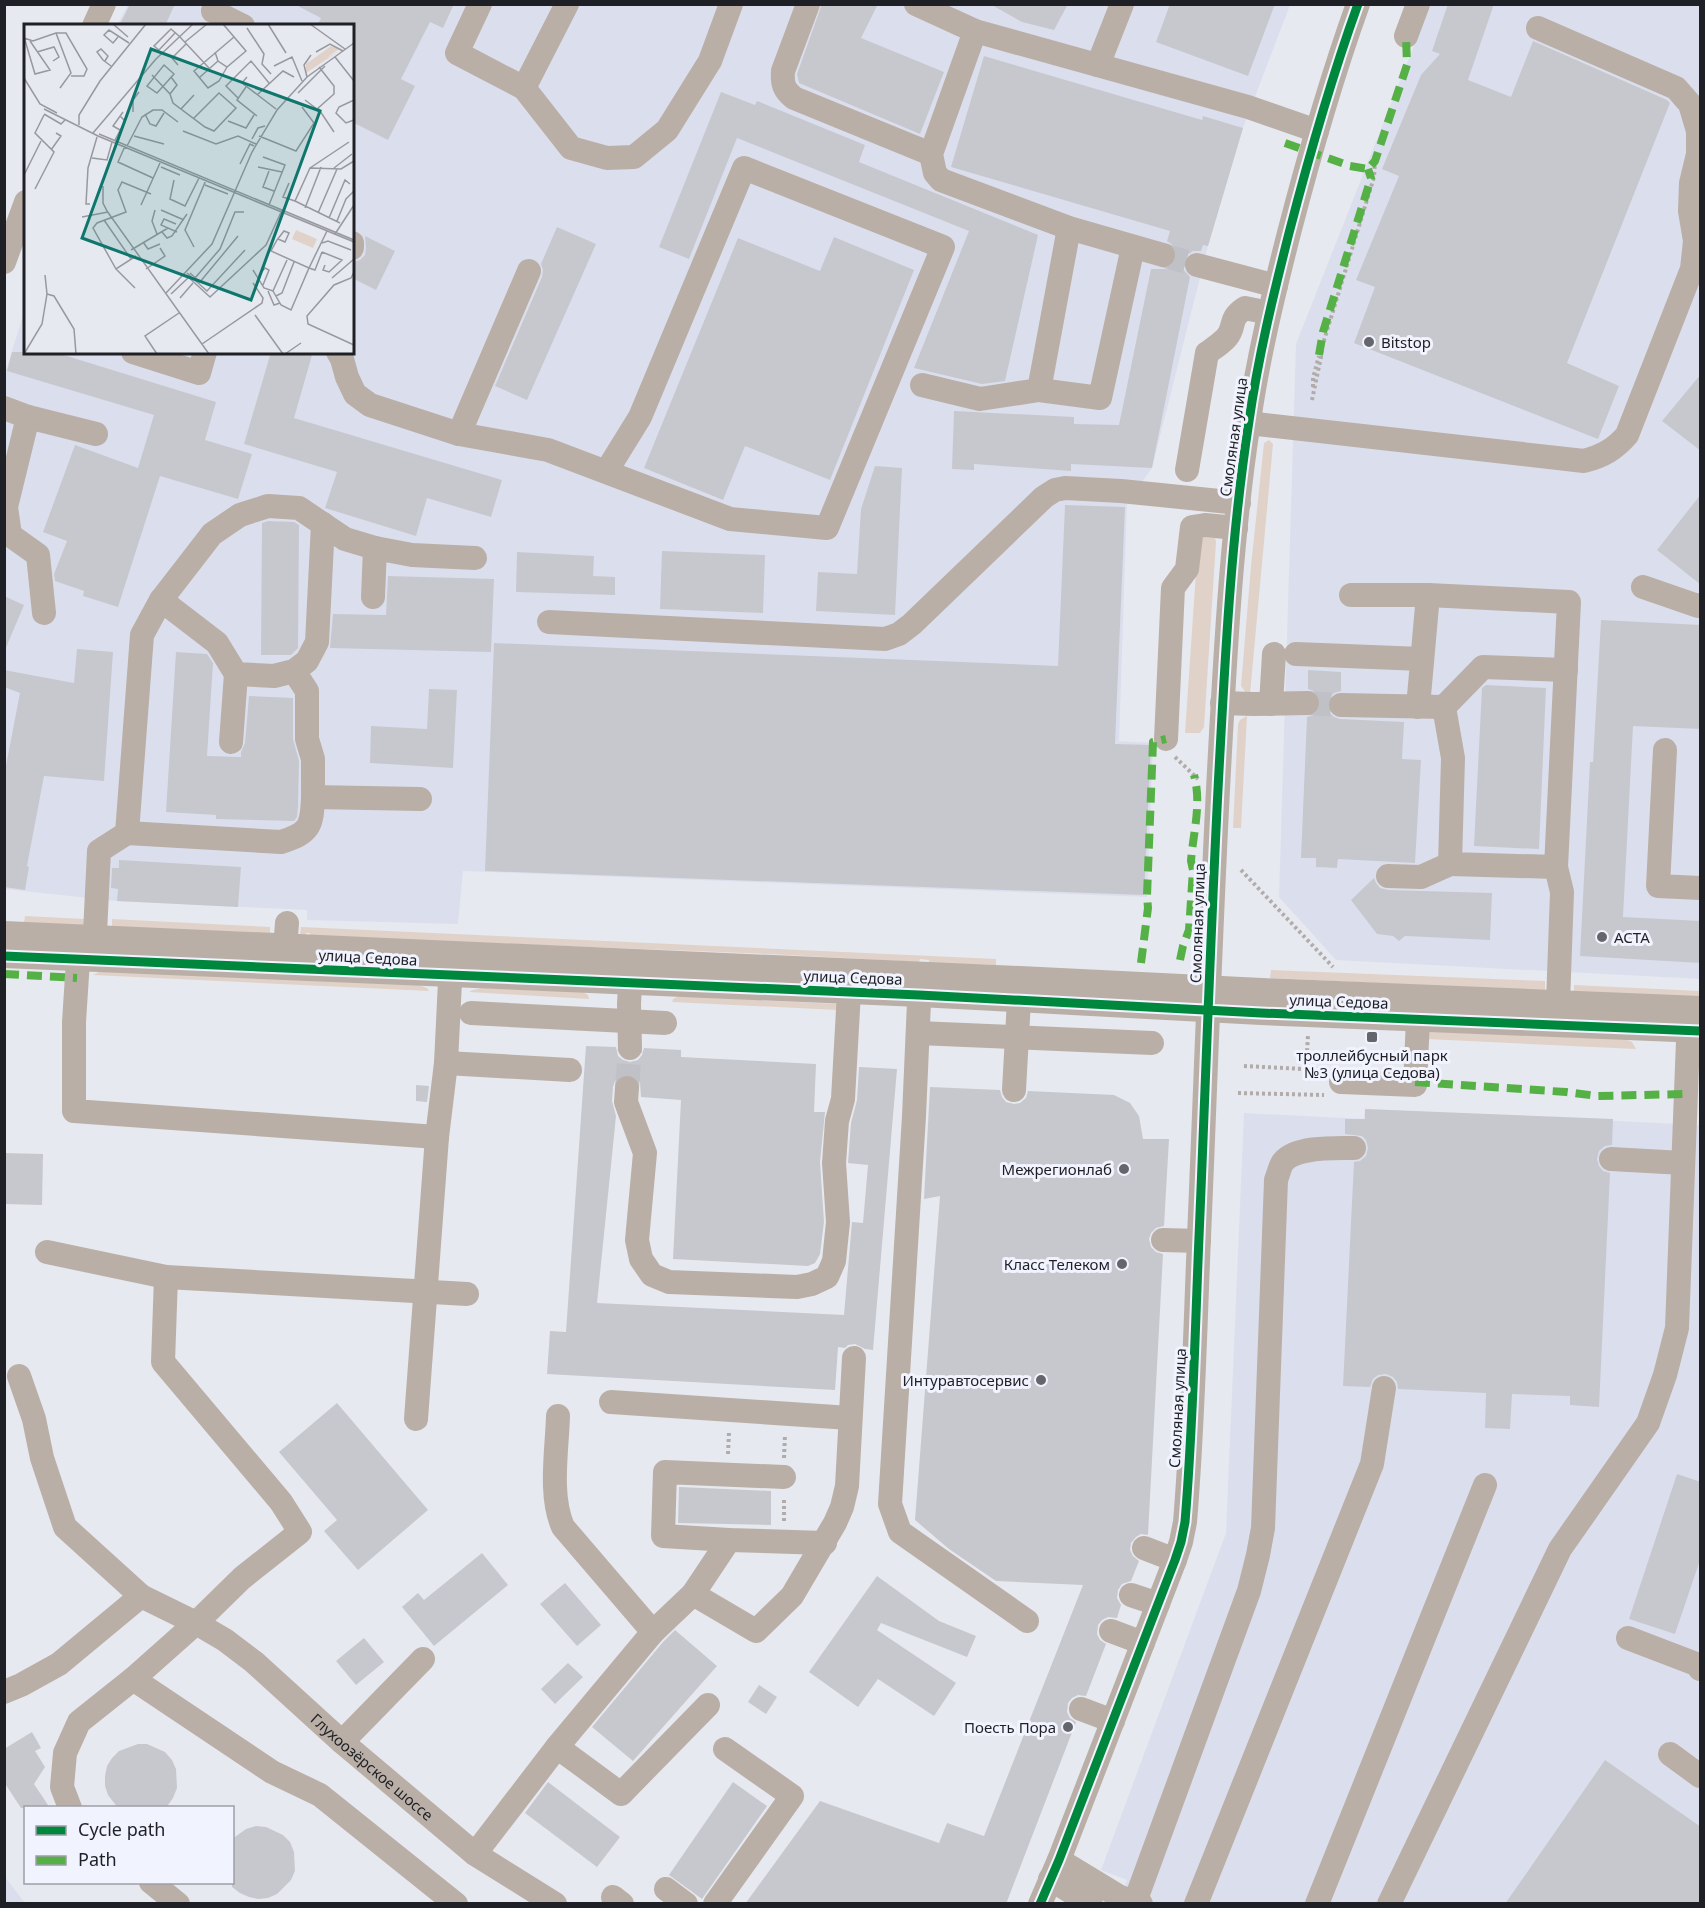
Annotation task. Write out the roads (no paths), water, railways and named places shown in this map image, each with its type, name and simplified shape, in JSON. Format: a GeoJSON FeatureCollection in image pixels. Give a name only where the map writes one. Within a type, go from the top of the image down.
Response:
{"type":"FeatureCollection","features":[{"type":"Feature","properties":{"kind":"street"},"geometry":{"type":"LineString","coordinates":[[95,24],[104,4]]}},
{"type":"Feature","properties":{"kind":"street"},"geometry":{"type":"LineString","coordinates":[[216,4],[213,11],[239,24]]}},
{"type":"Feature","properties":{"kind":"street"},"geometry":{"type":"LineString","coordinates":[[480,4],[457,53],[524,88],[571,148],[607,158],[634,157],[667,130],[710,61],[732,4]]}},
{"type":"Feature","properties":{"kind":"street"},"geometry":{"type":"LineString","coordinates":[[524,88],[567,4]]}},
{"type":"Feature","properties":{"kind":"street"},"geometry":{"type":"LineString","coordinates":[[808,4],[783,71],[782,82],[786,92],[794,98],[932,154]]}},
{"type":"Feature","properties":{"kind":"street"},"geometry":{"type":"LineString","coordinates":[[916,4],[975,31],[1248,107],[1317,131]]}},
{"type":"Feature","properties":{"kind":"street"},"geometry":{"type":"LineString","coordinates":[[1098,65],[1122,4]]}},
{"type":"Feature","properties":{"kind":"street","name":"Смоляная улица"},"geometry":{"type":"LineString","coordinates":[[1041,1903],[1181,1542],[1187,1493],[1222,703],[1229,590],[1248,423],[1276,286],[1317,131],[1358,4]]}},
{"type":"Feature","properties":{"kind":"street"},"geometry":{"type":"LineString","coordinates":[[1406,36],[1418,4]]}},
{"type":"Feature","properties":{"kind":"street"},"geometry":{"type":"LineString","coordinates":[[1248,423],[1584,460],[1600,457],[1616,448],[1627,435],[1692,269],[1695,241],[1690,211],[1691,183],[1698,154],[1698,131],[1690,104],[1676,88],[1538,28]]}},
{"type":"Feature","properties":{"kind":"street"},"geometry":{"type":"LineString","coordinates":[[975,31],[932,154],[935,173],[941,180],[1069,228],[1163,255]]}},
{"type":"Feature","properties":{"kind":"street"},"geometry":{"type":"LineString","coordinates":[[339,354],[346,377],[355,394],[370,405],[459,434],[548,450],[606,472],[730,519],[827,528],[943,247],[744,168],[640,417],[606,472]]}},
{"type":"Feature","properties":{"kind":"street"},"geometry":{"type":"LineString","coordinates":[[4,262],[24,209]]}},
{"type":"Feature","properties":{"kind":"street"},"geometry":{"type":"LineString","coordinates":[[1039,390],[1069,228]]}},
{"type":"Feature","properties":{"kind":"street"},"geometry":{"type":"LineString","coordinates":[[922,385],[980,399],[1039,390],[1100,398],[1133,247]]}},
{"type":"Feature","properties":{"kind":"street"},"geometry":{"type":"LineString","coordinates":[[1197,265],[1276,286]]}},
{"type":"Feature","properties":{"kind":"street"},"geometry":{"type":"LineString","coordinates":[[459,434],[529,271]]}},
{"type":"Feature","properties":{"kind":"street"},"geometry":{"type":"LineString","coordinates":[[1187,470],[1207,353],[1229,336],[1233,318],[1245,308],[1269,313]]}},
{"type":"Feature","properties":{"kind":"street"},"geometry":{"type":"LineString","coordinates":[[139,354],[199,373],[205,354]]}},
{"type":"Feature","properties":{"kind":"street"},"geometry":{"type":"LineString","coordinates":[[4,408],[28,417],[96,434]]}},
{"type":"Feature","properties":{"kind":"street"},"geometry":{"type":"LineString","coordinates":[[28,417],[6,507],[10,535],[38,555],[44,613]]}},
{"type":"Feature","properties":{"kind":"street"},"geometry":{"type":"LineString","coordinates":[[549,622],[885,639],[898,634],[912,624],[1044,497],[1055,490],[1065,488],[1121,491],[1239,503]]}},
{"type":"Feature","properties":{"kind":"street"},"geometry":{"type":"LineString","coordinates":[[127,833],[142,635],[161,600],[212,534],[240,515],[268,506],[299,508],[345,539],[375,548],[412,555],[475,558]]}},
{"type":"Feature","properties":{"kind":"street"},"geometry":{"type":"LineString","coordinates":[[236,674],[274,676],[294,671],[307,661],[317,642],[323,524]]}},
{"type":"Feature","properties":{"kind":"street"},"geometry":{"type":"LineString","coordinates":[[1166,739],[1173,588],[1187,569],[1192,527],[1205,525],[1236,528]]}},
{"type":"Feature","properties":{"kind":"street"},"geometry":{"type":"LineString","coordinates":[[373,597],[375,548]]}},
{"type":"Feature","properties":{"kind":"street"},"geometry":{"type":"LineString","coordinates":[[1643,587],[1698,606],[1701,605]]}},
{"type":"Feature","properties":{"kind":"street"},"geometry":{"type":"LineString","coordinates":[[1351,595],[1428,595],[1569,602],[1556,867],[1562,892],[1558,1003]]}},
{"type":"Feature","properties":{"kind":"street"},"geometry":{"type":"LineString","coordinates":[[1418,706],[1428,595]]}},
{"type":"Feature","properties":{"kind":"street"},"geometry":{"type":"LineString","coordinates":[[161,600],[217,643],[236,674],[231,742]]}},
{"type":"Feature","properties":{"kind":"street"},"geometry":{"type":"LineString","coordinates":[[1271,704],[1285,654],[1422,659]]}},
{"type":"Feature","properties":{"kind":"street"},"geometry":{"type":"LineString","coordinates":[[1341,705],[1444,707],[1483,667],[1566,670]]}},
{"type":"Feature","properties":{"kind":"street"},"geometry":{"type":"LineString","coordinates":[[294,671],[308,691],[307,739],[313,759],[313,818],[307,829],[295,838],[281,842],[127,833],[99,851],[87,948],[74,1022],[74,1111],[437,1137]]}},
{"type":"Feature","properties":{"kind":"street"},"geometry":{"type":"LineString","coordinates":[[1222,703],[1307,703]]}},
{"type":"Feature","properties":{"kind":"street"},"geometry":{"type":"LineString","coordinates":[[1444,707],[1454,758],[1450,864]]}},
{"type":"Feature","properties":{"kind":"street"},"geometry":{"type":"LineString","coordinates":[[1665,750],[1658,886],[1701,888]]}},
{"type":"Feature","properties":{"kind":"street"},"geometry":{"type":"LineString","coordinates":[[313,797],[420,799]]}},
{"type":"Feature","properties":{"kind":"street"},"geometry":{"type":"LineString","coordinates":[[1388,876],[1421,877],[1450,864],[1556,867]]}},
{"type":"Feature","properties":{"kind":"street","name":"улица Седова"},"geometry":{"type":"LineString","coordinates":[[4,933],[87,948]]}},
{"type":"Feature","properties":{"kind":"street","name":"улица Седова"},"geometry":{"type":"LineString","coordinates":[[4,956],[87,948],[285,945],[450,964],[1208,998],[1418,1019],[1695,1020]]}},
{"type":"Feature","properties":{"kind":"street"},"geometry":{"type":"LineString","coordinates":[[416,1419],[437,1137],[446,1063],[450,964]]}},
{"type":"Feature","properties":{"kind":"street"},"geometry":{"type":"LineString","coordinates":[[630,1048],[631,972]]}},
{"type":"Feature","properties":{"kind":"street","name":"улица Седова"},"geometry":{"type":"LineString","coordinates":[[631,972],[849,992],[920,984],[1019,1000],[1208,998],[1558,1003],[1695,1020]]}},
{"type":"Feature","properties":{"kind":"street"},"geometry":{"type":"LineString","coordinates":[[920,984],[890,1504],[900,1532],[1027,1621]]}},
{"type":"Feature","properties":{"kind":"street"},"geometry":{"type":"LineString","coordinates":[[627,1088],[626,1102],[645,1153],[637,1240],[641,1259],[652,1275],[669,1282],[797,1287],[812,1284],[826,1276],[834,1262],[838,1222],[834,1163],[837,1121],[843,1099],[849,992]]}},
{"type":"Feature","properties":{"kind":"street"},"geometry":{"type":"LineString","coordinates":[[1014,1090],[1019,1000]]}},
{"type":"Feature","properties":{"kind":"street"},"geometry":{"type":"LineString","coordinates":[[471,1014],[665,1023]]}},
{"type":"Feature","properties":{"kind":"street"},"geometry":{"type":"LineString","coordinates":[[1333,1083],[1415,1085],[1418,1019]]}},
{"type":"Feature","properties":{"kind":"street"},"geometry":{"type":"LineString","coordinates":[[1389,1904],[1560,1549],[1648,1423],[1665,1375],[1677,1328],[1693,1111],[1695,1020]]}},
{"type":"Feature","properties":{"kind":"street"},"geometry":{"type":"LineString","coordinates":[[918,1033],[1152,1043]]}},
{"type":"Feature","properties":{"kind":"street"},"geometry":{"type":"LineString","coordinates":[[446,1063],[570,1070]]}},
{"type":"Feature","properties":{"kind":"street"},"geometry":{"type":"LineString","coordinates":[[1055,1870],[1086,1878],[1120,1897],[1138,1903],[1249,1591],[1258,1555],[1263,1516],[1276,1180],[1283,1162],[1299,1152],[1317,1148],[1354,1148]]}},
{"type":"Feature","properties":{"kind":"street"},"geometry":{"type":"LineString","coordinates":[[1611,1159],[1689,1154]]}},
{"type":"Feature","properties":{"kind":"street"},"geometry":{"type":"LineString","coordinates":[[1163,1240],[1199,1241]]}},
{"type":"Feature","properties":{"kind":"street"},"geometry":{"type":"LineString","coordinates":[[47,1252],[166,1277],[466,1293]]}},
{"type":"Feature","properties":{"kind":"street"},"geometry":{"type":"LineString","coordinates":[[69,1806],[62,1787],[65,1753],[79,1722],[133,1679],[242,1578],[300,1532],[281,1502],[163,1362],[166,1277]]}},
{"type":"Feature","properties":{"kind":"street"},"geometry":{"type":"LineString","coordinates":[[693,1594],[756,1631],[792,1596],[825,1543],[842,1507],[847,1486],[854,1358]]}},
{"type":"Feature","properties":{"kind":"street","name":"Глухоозёрское шоссе"},"geometry":{"type":"LineString","coordinates":[[19,1376],[34,1419],[42,1458],[65,1527],[141,1596],[196,1623],[225,1640],[254,1662],[342,1742],[476,1854],[539,1899]]}},
{"type":"Feature","properties":{"kind":"street"},"geometry":{"type":"LineString","coordinates":[[1196,1904],[1372,1464],[1383,1388]]}},
{"type":"Feature","properties":{"kind":"street"},"geometry":{"type":"LineString","coordinates":[[612,1402],[850,1418]]}},
{"type":"Feature","properties":{"kind":"street"},"geometry":{"type":"LineString","coordinates":[[558,1416],[555,1496],[563,1527],[653,1632]]}},
{"type":"Feature","properties":{"kind":"street"},"geometry":{"type":"LineString","coordinates":[[784,1477],[665,1472],[663,1536],[825,1543]]}},
{"type":"Feature","properties":{"kind":"street"},"geometry":{"type":"LineString","coordinates":[[1317,1904],[1485,1485]]}},
{"type":"Feature","properties":{"kind":"street"},"geometry":{"type":"LineString","coordinates":[[476,1854],[557,1747],[653,1632],[693,1594],[729,1540]]}},
{"type":"Feature","properties":{"kind":"street"},"geometry":{"type":"LineString","coordinates":[[1144,1548],[1175,1560]]}},
{"type":"Feature","properties":{"kind":"street"},"geometry":{"type":"LineString","coordinates":[[1131,1595],[1158,1604]]}},
{"type":"Feature","properties":{"kind":"street"},"geometry":{"type":"LineString","coordinates":[[4,1692],[59,1664],[141,1596]]}},
{"type":"Feature","properties":{"kind":"street"},"geometry":{"type":"LineString","coordinates":[[1111,1631],[1143,1643]]}},
{"type":"Feature","properties":{"kind":"street"},"geometry":{"type":"LineString","coordinates":[[1628,1638],[1699,1662]]}},
{"type":"Feature","properties":{"kind":"street"},"geometry":{"type":"LineString","coordinates":[[342,1742],[423,1659]]}},
{"type":"Feature","properties":{"kind":"street"},"geometry":{"type":"LineString","coordinates":[[133,1679],[272,1772],[320,1795],[456,1904]]}},
{"type":"Feature","properties":{"kind":"street"},"geometry":{"type":"LineString","coordinates":[[557,1747],[621,1794],[708,1705]]}},
{"type":"Feature","properties":{"kind":"street"},"geometry":{"type":"LineString","coordinates":[[1081,1709],[1113,1721]]}},
{"type":"Feature","properties":{"kind":"street"},"geometry":{"type":"LineString","coordinates":[[715,1904],[792,1796],[725,1749]]}},
{"type":"Feature","properties":{"kind":"street"},"geometry":{"type":"LineString","coordinates":[[1670,1755],[1701,1776]]}},
{"type":"Feature","properties":{"kind":"street"},"geometry":{"type":"LineString","coordinates":[[1055,1870],[1091,1904]]}},
{"type":"Feature","properties":{"kind":"street"},"geometry":{"type":"LineString","coordinates":[[153,1884],[178,1904]]}},
{"type":"Feature","properties":{"kind":"street"},"geometry":{"type":"LineString","coordinates":[[666,1889],[686,1904]]}},
{"type":"Feature","properties":{"kind":"tunnel"},"geometry":{"type":"LineString","coordinates":[[1163,255],[1197,265]]}},
{"type":"Feature","properties":{"kind":"tunnel"},"geometry":{"type":"LineString","coordinates":[[1307,703],[1341,705]]}},
{"type":"Feature","properties":{"kind":"tunnel"},"geometry":{"type":"LineString","coordinates":[[627,1088],[630,1048]]}},
{"type":"Feature","properties":{"kind":"place","name":"Bitstop"},"geometry":{"type":"Point","coordinates":[1369,342]}},
{"type":"Feature","properties":{"kind":"place","name":"АСТА"},"geometry":{"type":"Point","coordinates":[1602,937]}},
{"type":"Feature","properties":{"kind":"place","name":"троллейбусный парк №3 (улица Седова)"},"geometry":{"type":"Point","coordinates":[1372,1037]}},
{"type":"Feature","properties":{"kind":"place","name":"Межрегионлаб"},"geometry":{"type":"Point","coordinates":[1124,1169]}},
{"type":"Feature","properties":{"kind":"place","name":"Класс Телеком"},"geometry":{"type":"Point","coordinates":[1122,1264]}},
{"type":"Feature","properties":{"kind":"place","name":"Интуравтосервис"},"geometry":{"type":"Point","coordinates":[1041,1380]}},
{"type":"Feature","properties":{"kind":"place","name":"Поесть Пора"},"geometry":{"type":"Point","coordinates":[1068,1727]}}]}
